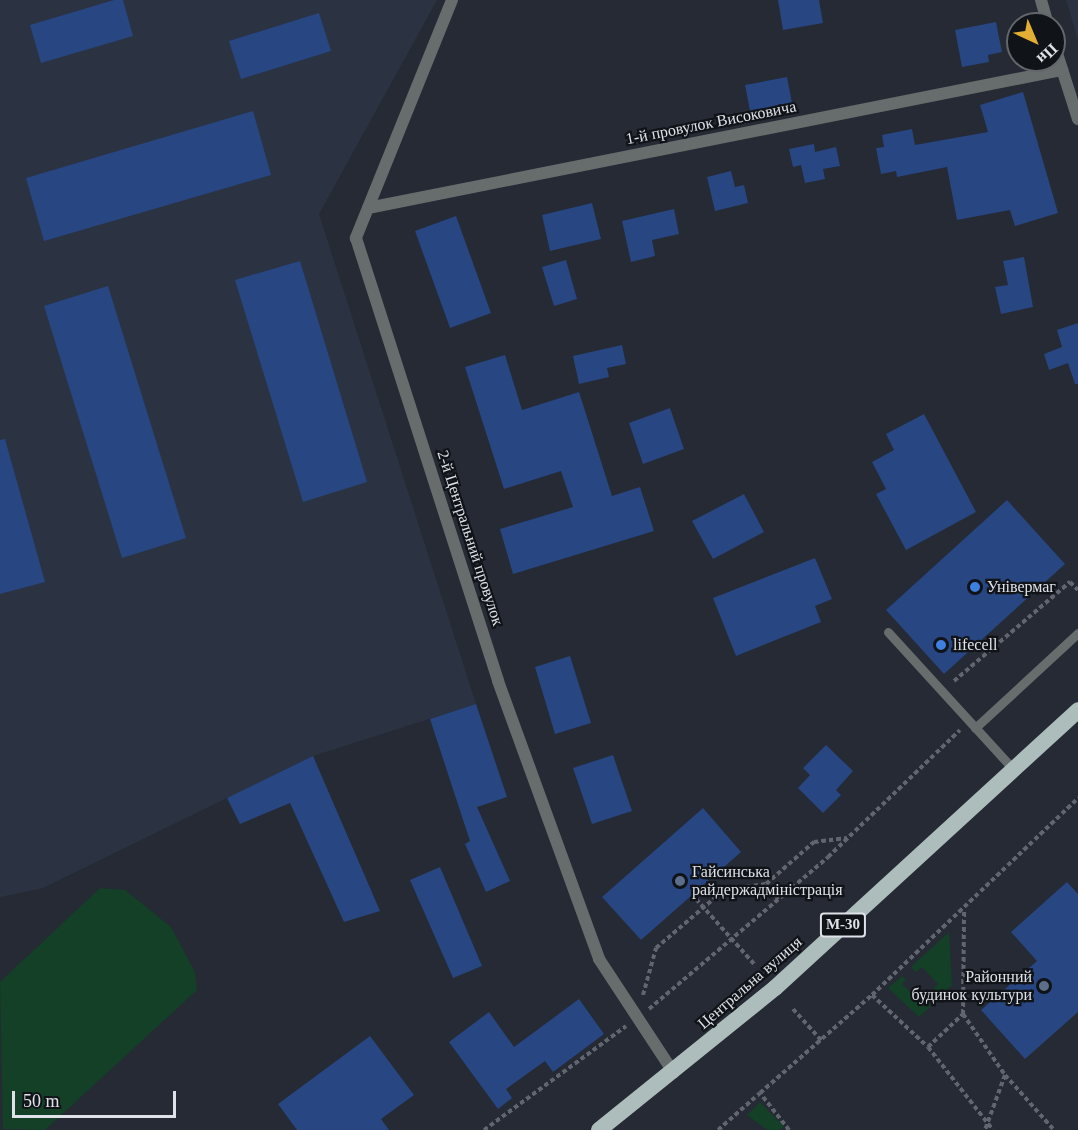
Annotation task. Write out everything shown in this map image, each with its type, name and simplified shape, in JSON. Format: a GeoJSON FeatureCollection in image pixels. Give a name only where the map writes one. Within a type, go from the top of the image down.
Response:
{"type":"FeatureCollection","features":[{"type":"Feature","properties":{"kind":"highway","name":"Центральна вулиця"},"geometry":{"type":"LineString","coordinates":[[599,1130],[674,1072],[775,988],[1078,710]]}},
{"type":"Feature","properties":{"kind":"street","name":"2-й Центральний провулок"},"geometry":{"type":"LineString","coordinates":[[452,0],[356,238],[498,681],[599,959],[674,1072]]}},
{"type":"Feature","properties":{"kind":"street","name":"1-й провулок Високовича"},"geometry":{"type":"LineString","coordinates":[[368,208],[1052,72]]}},
{"type":"Feature","properties":{"kind":"street"},"geometry":{"type":"LineString","coordinates":[[1063,72],[1078,119]]}},
{"type":"Feature","properties":{"kind":"lane"},"geometry":{"type":"LineString","coordinates":[[888,632],[1013,769]]}},
{"type":"Feature","properties":{"kind":"lane"},"geometry":{"type":"LineString","coordinates":[[972,725],[1078,633]]}},
{"type":"Feature","properties":{"kind":"path"},"geometry":{"type":"LineString","coordinates":[[942,691],[1070,582],[1078,590]]}},
{"type":"Feature","properties":{"kind":"path"},"geometry":{"type":"LineString","coordinates":[[484,1130],[638,1018],[779,900],[972,725]]}},
{"type":"Feature","properties":{"kind":"path"},"geometry":{"type":"LineString","coordinates":[[718,1130],[872,995],[1078,798]]}},
{"type":"Feature","properties":{"kind":"path"},"geometry":{"type":"LineString","coordinates":[[650,1008],[642,997],[656,948],[724,890],[766,884],[814,842],[847,838]]}},
{"type":"Feature","properties":{"kind":"path"},"geometry":{"type":"LineString","coordinates":[[766,884],[779,900]]}},
{"type":"Feature","properties":{"kind":"path"},"geometry":{"type":"LineString","coordinates":[[696,899],[756,966]]}},
{"type":"Feature","properties":{"kind":"path"},"geometry":{"type":"LineString","coordinates":[[964,909],[963,1014],[1005,1075],[1054,1130]]}},
{"type":"Feature","properties":{"kind":"path"},"geometry":{"type":"LineString","coordinates":[[872,995],[928,1047],[993,1130]]}},
{"type":"Feature","properties":{"kind":"path"},"geometry":{"type":"LineString","coordinates":[[793,1009],[821,1040]]}},
{"type":"Feature","properties":{"kind":"path"},"geometry":{"type":"LineString","coordinates":[[928,1047],[963,1014]]}},
{"type":"Feature","properties":{"kind":"path"},"geometry":{"type":"LineString","coordinates":[[985,1130],[1005,1075]]}},
{"type":"Feature","properties":{"kind":"path"},"geometry":{"type":"LineString","coordinates":[[760,1092],[789,1130]]}},
{"type":"Feature","properties":{"kind":"shaded area"},"geometry":{"type":"Polygon","coordinates":[[[0,0],[437,0],[319,214],[476,704],[313,756],[43,888],[0,897],[0,0]]]}},
{"type":"Feature","properties":{"kind":"shaded area"},"geometry":{"type":"Polygon","coordinates":[[[1066,0],[1078,0],[1078,40],[1066,0]]]}},
{"type":"Feature","properties":{"kind":"green space"},"geometry":{"type":"Polygon","coordinates":[[[100,888],[125,890],[171,927],[195,972],[197,990],[45,1130],[3,1129],[0,982],[100,888]]]}},
{"type":"Feature","properties":{"kind":"green space"},"geometry":{"type":"Polygon","coordinates":[[[949,932],[952,985],[938,998],[931,991],[938,984],[922,967],[916,972],[911,967],[949,932]]]}},
{"type":"Feature","properties":{"kind":"green space"},"geometry":{"type":"Polygon","coordinates":[[[902,976],[906,980],[902,984],[920,1002],[924,999],[931,1006],[919,1017],[888,988],[902,976]]]}},
{"type":"Feature","properties":{"kind":"green space"},"geometry":{"type":"Polygon","coordinates":[[[760,1102],[784,1127],[780,1130],[767,1130],[747,1115],[760,1102]]]}},
{"type":"Feature","properties":{"kind":"building"},"geometry":{"type":"Polygon","coordinates":[[[114,0],[123,0],[133,36],[41,63],[30,25],[114,0]]]}},
{"type":"Feature","properties":{"kind":"building"},"geometry":{"type":"Polygon","coordinates":[[[778,0],[819,0],[823,23],[783,30],[778,0]]]}},
{"type":"Feature","properties":{"kind":"building"},"geometry":{"type":"Polygon","coordinates":[[[319,13],[331,51],[241,79],[229,41],[319,13]]]}},
{"type":"Feature","properties":{"kind":"building"},"geometry":{"type":"Polygon","coordinates":[[[996,22],[1002,52],[988,55],[989,62],[962,67],[955,30],[996,22]]]}},
{"type":"Feature","properties":{"kind":"building"},"geometry":{"type":"Polygon","coordinates":[[[787,77],[793,108],[751,116],[745,85],[787,77]]]}},
{"type":"Feature","properties":{"kind":"building"},"geometry":{"type":"Polygon","coordinates":[[[1023,92],[1058,213],[1015,226],[1010,210],[957,220],[947,167],[897,177],[896,171],[881,174],[876,148],[884,147],[882,135],[912,129],[915,145],[988,132],[980,105],[1023,92]]]}},
{"type":"Feature","properties":{"kind":"building"},"geometry":{"type":"Polygon","coordinates":[[[253,111],[271,175],[44,241],[26,178],[253,111]]]}},
{"type":"Feature","properties":{"kind":"building"},"geometry":{"type":"Polygon","coordinates":[[[814,144],[815,152],[836,147],[840,166],[823,169],[825,179],[805,183],[801,165],[793,167],[789,149],[814,144]]]}},
{"type":"Feature","properties":{"kind":"building"},"geometry":{"type":"Polygon","coordinates":[[[731,171],[735,187],[744,185],[748,203],[715,211],[707,177],[731,171]]]}},
{"type":"Feature","properties":{"kind":"building"},"geometry":{"type":"Polygon","coordinates":[[[592,203],[601,239],[550,251],[542,215],[592,203]]]}},
{"type":"Feature","properties":{"kind":"building"},"geometry":{"type":"Polygon","coordinates":[[[674,209],[679,234],[652,240],[655,256],[631,262],[622,221],[674,209]]]}},
{"type":"Feature","properties":{"kind":"building"},"geometry":{"type":"Polygon","coordinates":[[[456,216],[491,313],[450,328],[415,231],[456,216]]]}},
{"type":"Feature","properties":{"kind":"building"},"geometry":{"type":"Polygon","coordinates":[[[1024,257],[1033,307],[1001,314],[995,287],[1008,285],[1003,261],[1024,257]]]}},
{"type":"Feature","properties":{"kind":"building"},"geometry":{"type":"Polygon","coordinates":[[[566,260],[577,299],[554,306],[542,267],[566,260]]]}},
{"type":"Feature","properties":{"kind":"building"},"geometry":{"type":"Polygon","coordinates":[[[300,261],[367,482],[303,502],[235,280],[300,261]]]}},
{"type":"Feature","properties":{"kind":"building"},"geometry":{"type":"Polygon","coordinates":[[[108,286],[186,538],[122,558],[44,306],[108,286]]]}},
{"type":"Feature","properties":{"kind":"building"},"geometry":{"type":"Polygon","coordinates":[[[1078,323],[1078,384],[1075,384],[1068,363],[1049,370],[1044,354],[1062,347],[1057,330],[1078,323]]]}},
{"type":"Feature","properties":{"kind":"building"},"geometry":{"type":"Polygon","coordinates":[[[622,345],[626,364],[607,368],[609,377],[579,384],[573,356],[622,345]]]}},
{"type":"Feature","properties":{"kind":"building"},"geometry":{"type":"Polygon","coordinates":[[[505,355],[522,410],[579,392],[612,496],[640,487],[654,531],[513,574],[500,529],[573,507],[561,471],[504,489],[465,367],[505,355]]]}},
{"type":"Feature","properties":{"kind":"building"},"geometry":{"type":"Polygon","coordinates":[[[670,408],[684,449],[643,464],[629,423],[670,408]]]}},
{"type":"Feature","properties":{"kind":"building"},"geometry":{"type":"Polygon","coordinates":[[[924,414],[976,512],[906,550],[876,494],[886,489],[872,462],[894,450],[886,434],[924,414]]]}},
{"type":"Feature","properties":{"kind":"building"},"geometry":{"type":"Polygon","coordinates":[[[5,439],[45,582],[0,594],[0,440],[5,439]]]}},
{"type":"Feature","properties":{"kind":"building"},"geometry":{"type":"Polygon","coordinates":[[[744,494],[764,532],[713,559],[692,521],[744,494]]]}},
{"type":"Feature","properties":{"kind":"building","name":"Універмаг"},"geometry":{"type":"Polygon","coordinates":[[[1007,500],[1065,564],[944,674],[886,610],[1007,500]]]}},
{"type":"Feature","properties":{"kind":"building"},"geometry":{"type":"Polygon","coordinates":[[[815,558],[832,599],[815,606],[821,622],[736,656],[713,598],[815,558]]]}},
{"type":"Feature","properties":{"kind":"building"},"geometry":{"type":"Polygon","coordinates":[[[570,656],[591,723],[555,734],[535,667],[570,656]]]}},
{"type":"Feature","properties":{"kind":"building"},"geometry":{"type":"Polygon","coordinates":[[[476,704],[507,797],[477,807],[510,881],[486,892],[465,844],[470,841],[430,719],[476,704]]]}},
{"type":"Feature","properties":{"kind":"building"},"geometry":{"type":"Polygon","coordinates":[[[826,745],[853,771],[836,790],[841,795],[823,813],[798,788],[810,775],[803,768],[826,745]]]}},
{"type":"Feature","properties":{"kind":"building"},"geometry":{"type":"Polygon","coordinates":[[[613,755],[632,811],[592,824],[573,768],[613,755]]]}},
{"type":"Feature","properties":{"kind":"building"},"geometry":{"type":"Polygon","coordinates":[[[313,756],[380,911],[344,922],[290,803],[240,824],[227,798],[313,756]]]}},
{"type":"Feature","properties":{"kind":"building"},"geometry":{"type":"Polygon","coordinates":[[[703,808],[741,852],[641,940],[602,897],[703,808]]]}},
{"type":"Feature","properties":{"kind":"building"},"geometry":{"type":"Polygon","coordinates":[[[440,867],[482,966],[453,978],[410,880],[440,867]]]}},
{"type":"Feature","properties":{"kind":"building","name":"Районний будинок культури"},"geometry":{"type":"Polygon","coordinates":[[[1067,882],[1078,894],[1078,1012],[1025,1059],[981,1010],[1037,961],[1011,932],[1067,882]]]}},
{"type":"Feature","properties":{"kind":"building"},"geometry":{"type":"Polygon","coordinates":[[[579,999],[604,1034],[553,1072],[545,1061],[506,1089],[512,1098],[498,1109],[449,1042],[489,1012],[514,1047],[579,999]]]}},
{"type":"Feature","properties":{"kind":"building"},"geometry":{"type":"Polygon","coordinates":[[[370,1036],[414,1095],[381,1119],[389,1130],[297,1130],[278,1104],[370,1036]]]}},
{"type":"Feature","properties":{"kind":"place","name":"Універмаг"},"geometry":{"type":"Point","coordinates":[975,587]}},
{"type":"Feature","properties":{"kind":"place","name":"lifecell"},"geometry":{"type":"Point","coordinates":[941,645]}},
{"type":"Feature","properties":{"kind":"place","name":"Гайсинська райдержадміністрація"},"geometry":{"type":"Point","coordinates":[680,881]}},
{"type":"Feature","properties":{"kind":"place","name":"Районний будинок культури"},"geometry":{"type":"Point","coordinates":[1044,986]}}]}
